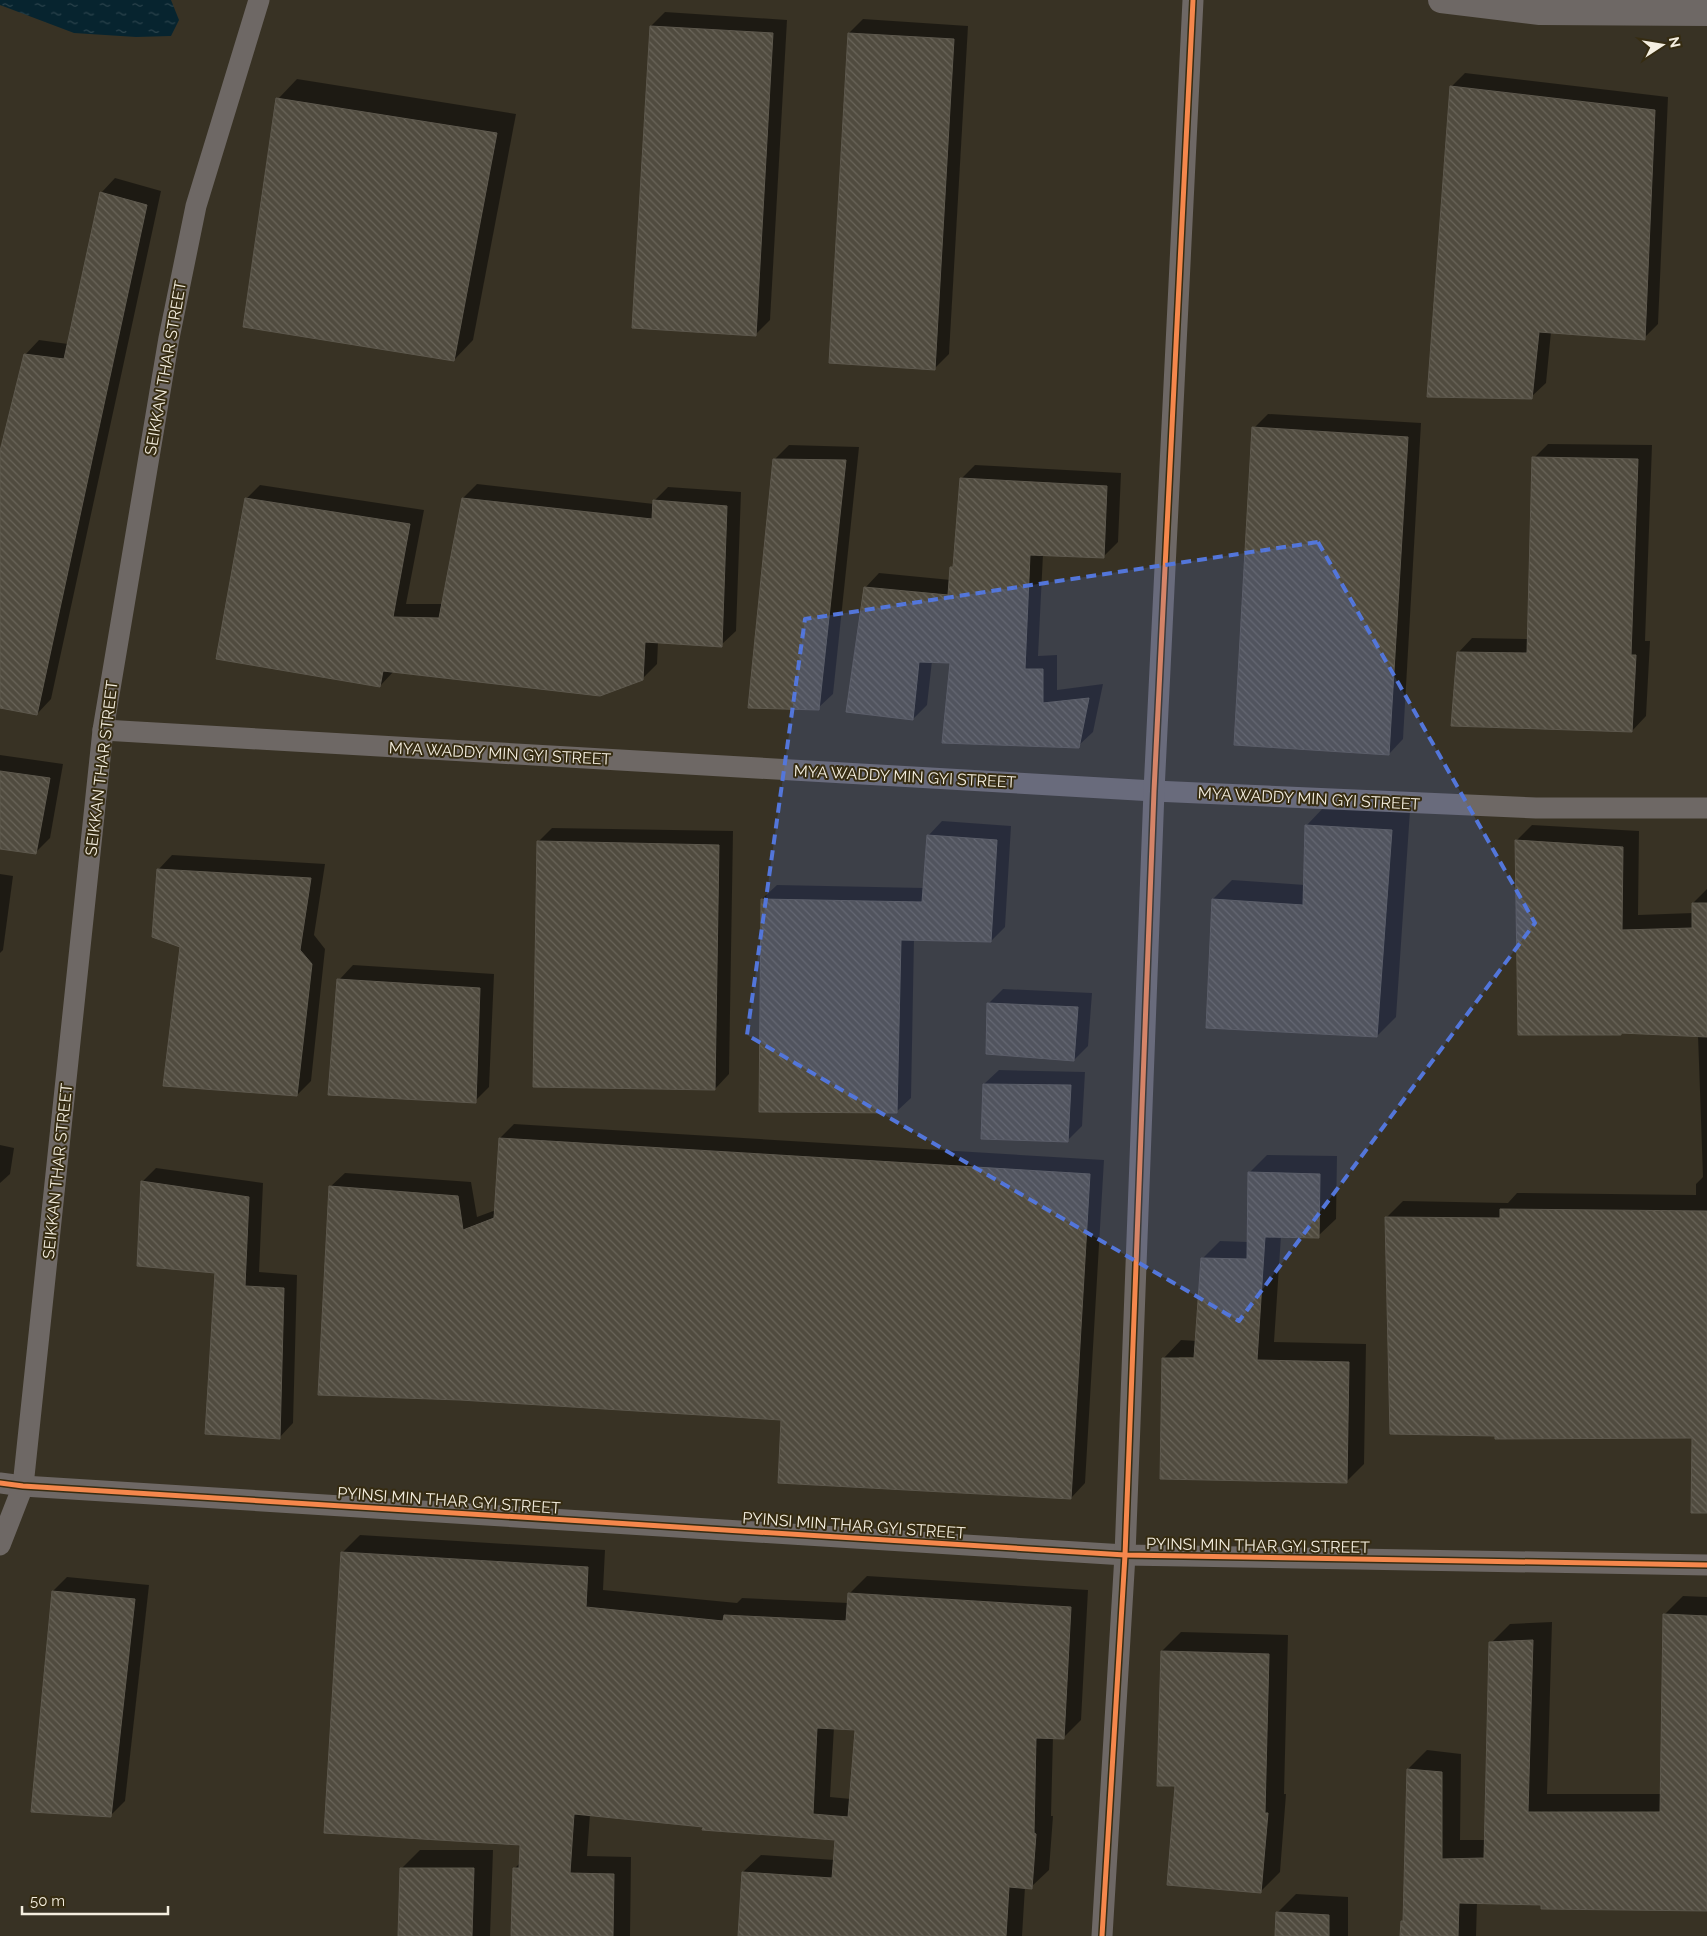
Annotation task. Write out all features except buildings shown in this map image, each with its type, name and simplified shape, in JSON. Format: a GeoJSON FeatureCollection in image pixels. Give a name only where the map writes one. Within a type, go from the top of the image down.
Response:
{"type":"FeatureCollection","features":[{"type":"Feature","properties":{"kind":"street","name":"SEIKKAN THAR STREET"},"geometry":{"type":"LineString","coordinates":[[0,1545],[23,1486],[103,730],[169,338],[196,206],[259,0]]}},
{"type":"Feature","properties":{"kind":"street"},"geometry":{"type":"LineString","coordinates":[[1102,1936],[1125,1555],[1154,790],[1193,0]]}},
{"type":"Feature","properties":{"kind":"street"},"geometry":{"type":"LineString","coordinates":[[1440,0],[1540,12],[1707,13]]}},
{"type":"Feature","properties":{"kind":"street","name":"MYA WADDY MIN GYI STREET"},"geometry":{"type":"LineString","coordinates":[[103,730],[1154,790],[1536,808],[1707,808]]}},
{"type":"Feature","properties":{"kind":"street","name":"PYINSI MIN THAR GYI STREET"},"geometry":{"type":"LineString","coordinates":[[0,1482],[23,1486],[1125,1555],[1707,1566]]}},
{"type":"Feature","properties":{"kind":"highlighted area"},"geometry":{"type":"Polygon","coordinates":[[[1318,542],[1535,923],[1239,1321],[747,1035],[805,619],[1318,542]]]}},
{"type":"Feature","properties":{"kind":"water"},"geometry":{"type":"Polygon","coordinates":[[[0,0],[171,0],[179,20],[171,36],[136,37],[74,33],[0,5],[0,0]]]}},
{"type":"Feature","properties":{"kind":"cycle path"},"geometry":{"type":"LineString","coordinates":[[1102,1936],[1125,1555],[1154,791],[1193,0]]}},
{"type":"Feature","properties":{"kind":"cycle path"},"geometry":{"type":"LineString","coordinates":[[0,1483],[23,1486],[1125,1555],[1707,1565]]}}]}
